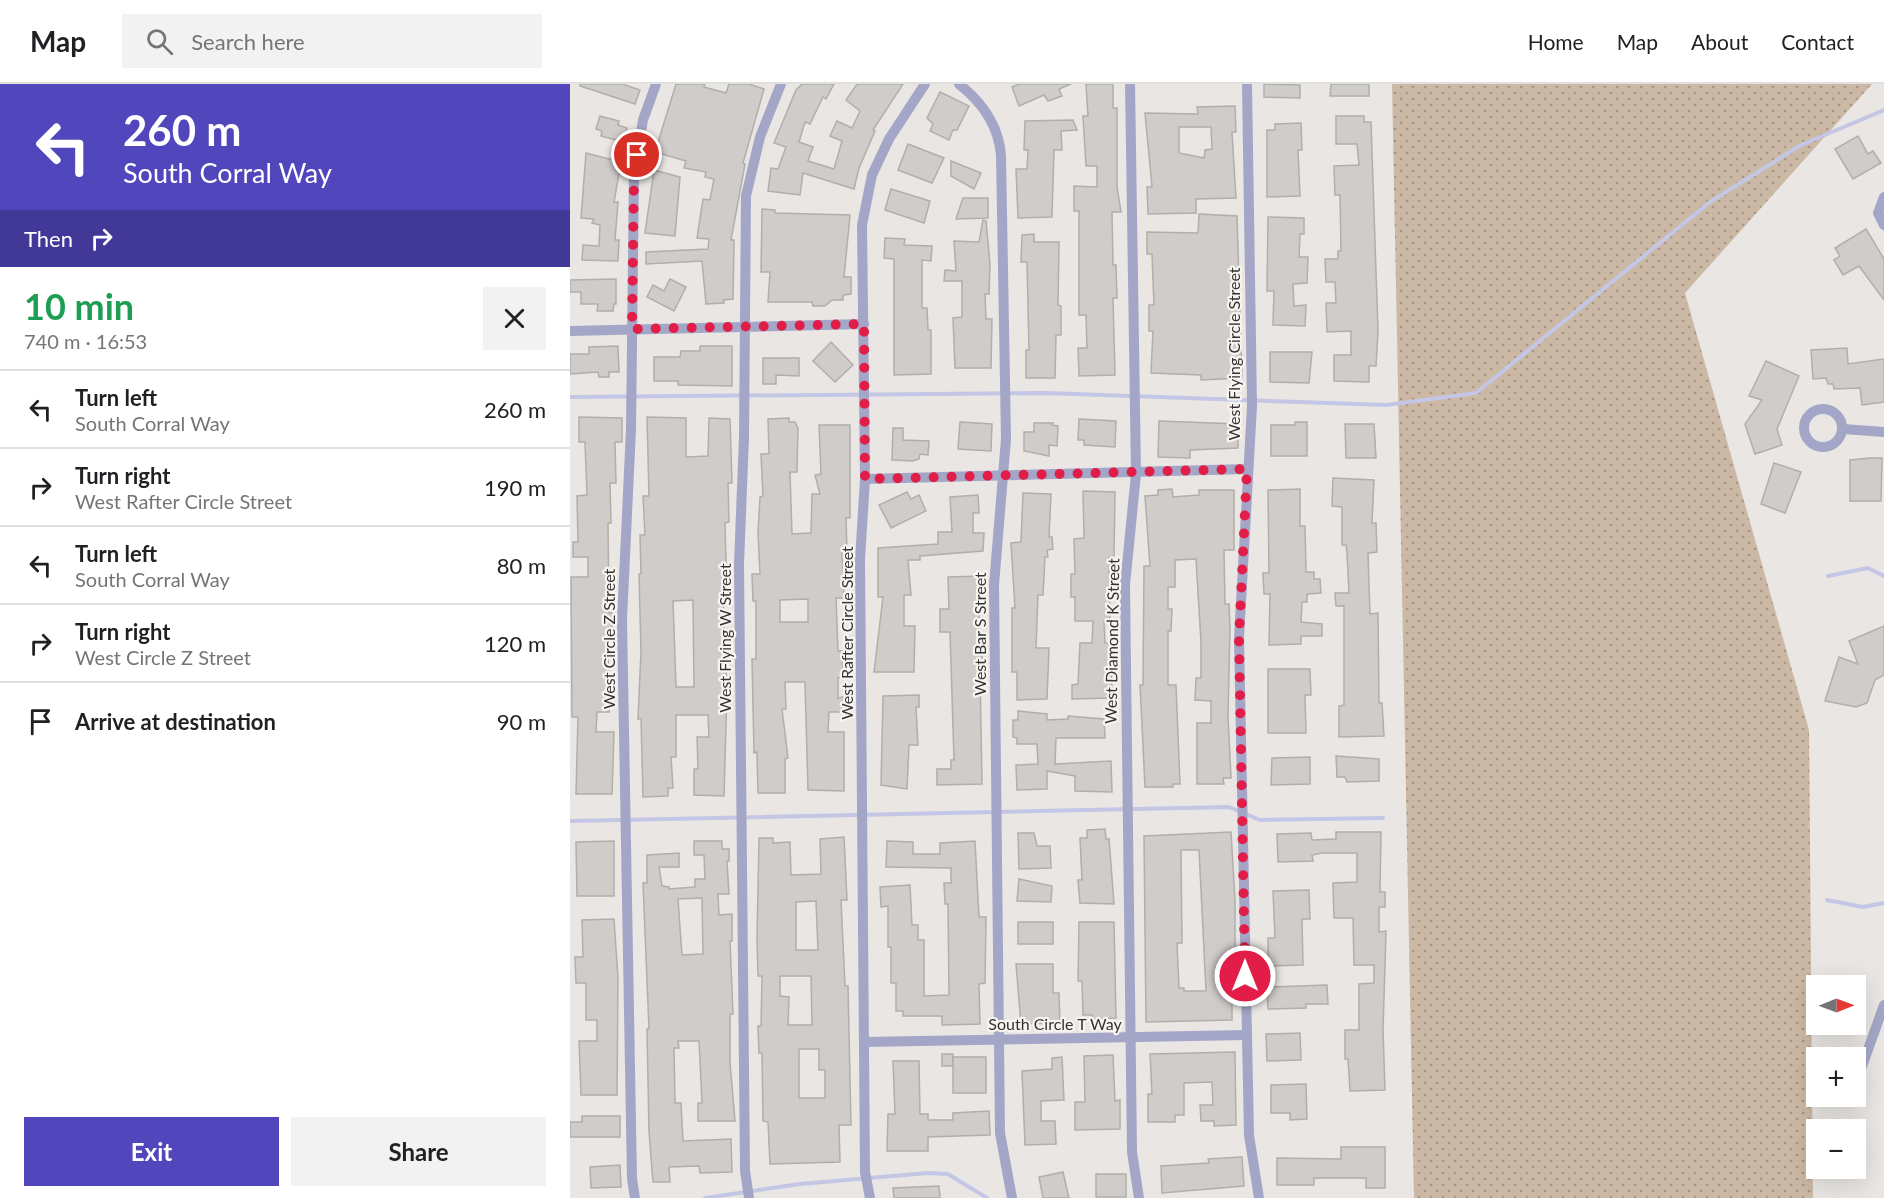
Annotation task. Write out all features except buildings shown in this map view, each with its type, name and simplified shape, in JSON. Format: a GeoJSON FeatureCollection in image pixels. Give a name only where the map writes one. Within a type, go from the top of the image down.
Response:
{"type":"FeatureCollection","features":[{"type":"Feature","properties":{"kind":"street","name":"West Circle Z Street"},"geometry":{"type":"LineString","coordinates":[[635,1198],[632,1179],[622,620],[631,429],[634,172],[643,120],[656,84]]}},
{"type":"Feature","properties":{"kind":"street","name":"West Flying W Street"},"geometry":{"type":"LineString","coordinates":[[749,1198],[745,1171],[739,564],[744,437],[746,195],[760,137],[782,84]]}},
{"type":"Feature","properties":{"kind":"street","name":"West Rafter Circle Street"},"geometry":{"type":"LineString","coordinates":[[870,1198],[866,1172],[860,560],[865,479],[862,225],[872,176],[889,139],[925,84]]}},
{"type":"Feature","properties":{"kind":"street","name":"West Bar S Street"},"geometry":{"type":"LineString","coordinates":[[959,84],[980,103],[1000,140],[1006,439],[994,585],[1000,1133],[1012,1198]]}},
{"type":"Feature","properties":{"kind":"street","name":"West Diamond K Street"},"geometry":{"type":"LineString","coordinates":[[1130,84],[1136,474],[1125,585],[1129,1038],[1132,1152],[1139,1198]]}},
{"type":"Feature","properties":{"kind":"street","name":"West Flying Circle Street"},"geometry":{"type":"LineString","coordinates":[[1247,84],[1252,406],[1239,638],[1249,1135],[1259,1198]]}},
{"type":"Feature","properties":{"kind":"street"},"geometry":{"type":"LineString","coordinates":[[1884,197],[1878,213],[1884,225]]}},
{"type":"Feature","properties":{"kind":"street"},"geometry":{"type":"LineString","coordinates":[[570,331],[864,324]]}},
{"type":"Feature","properties":{"kind":"street"},"geometry":{"type":"LineString","coordinates":[[1843,429],[1884,432]]}},
{"type":"Feature","properties":{"kind":"street"},"geometry":{"type":"LineString","coordinates":[[865,479],[1136,474],[1247,469]]}},
{"type":"Feature","properties":{"kind":"street"},"geometry":{"type":"LineString","coordinates":[[1866,1056],[1884,1005]]}},
{"type":"Feature","properties":{"kind":"street","name":"South Circle T Way"},"geometry":{"type":"LineString","coordinates":[[864,1042],[1246,1035]]}},
{"type":"Feature","properties":{"kind":"shaded area"},"geometry":{"type":"Polygon","coordinates":[[[1392,84],[1872,84],[1685,293],[1809,730],[1811,975],[1806,975],[1806,1035],[1812,1035],[1812,1047],[1806,1047],[1806,1107],[1812,1107],[1812,1119],[1806,1119],[1806,1179],[1813,1179],[1813,1198],[1414,1198],[1392,84]]]}},
{"type":"Feature","properties":{"kind":"waterway"},"geometry":{"type":"LineString","coordinates":[[570,397],[1046,393],[1386,405],[1476,393],[1710,202],[1801,145],[1884,110]]}},
{"type":"Feature","properties":{"kind":"waterway"},"geometry":{"type":"LineString","coordinates":[[1828,576],[1868,568],[1884,576]]}},
{"type":"Feature","properties":{"kind":"waterway"},"geometry":{"type":"LineString","coordinates":[[570,821],[1229,807],[1260,820],[1383,818]]}},
{"type":"Feature","properties":{"kind":"waterway"},"geometry":{"type":"LineString","coordinates":[[1827,900],[1863,907],[1884,903]]}},
{"type":"Feature","properties":{"kind":"waterway"},"geometry":{"type":"LineString","coordinates":[[705,1198],[800,1184],[928,1173],[948,1174],[987,1198]]}},
{"type":"Feature","properties":{"kind":"route"},"geometry":{"type":"LineString","coordinates":[[637,155],[634,172],[632,329],[864,324],[865,479],[1136,474],[1247,469],[1239,638],[1244,810],[1245,976]]}}]}
